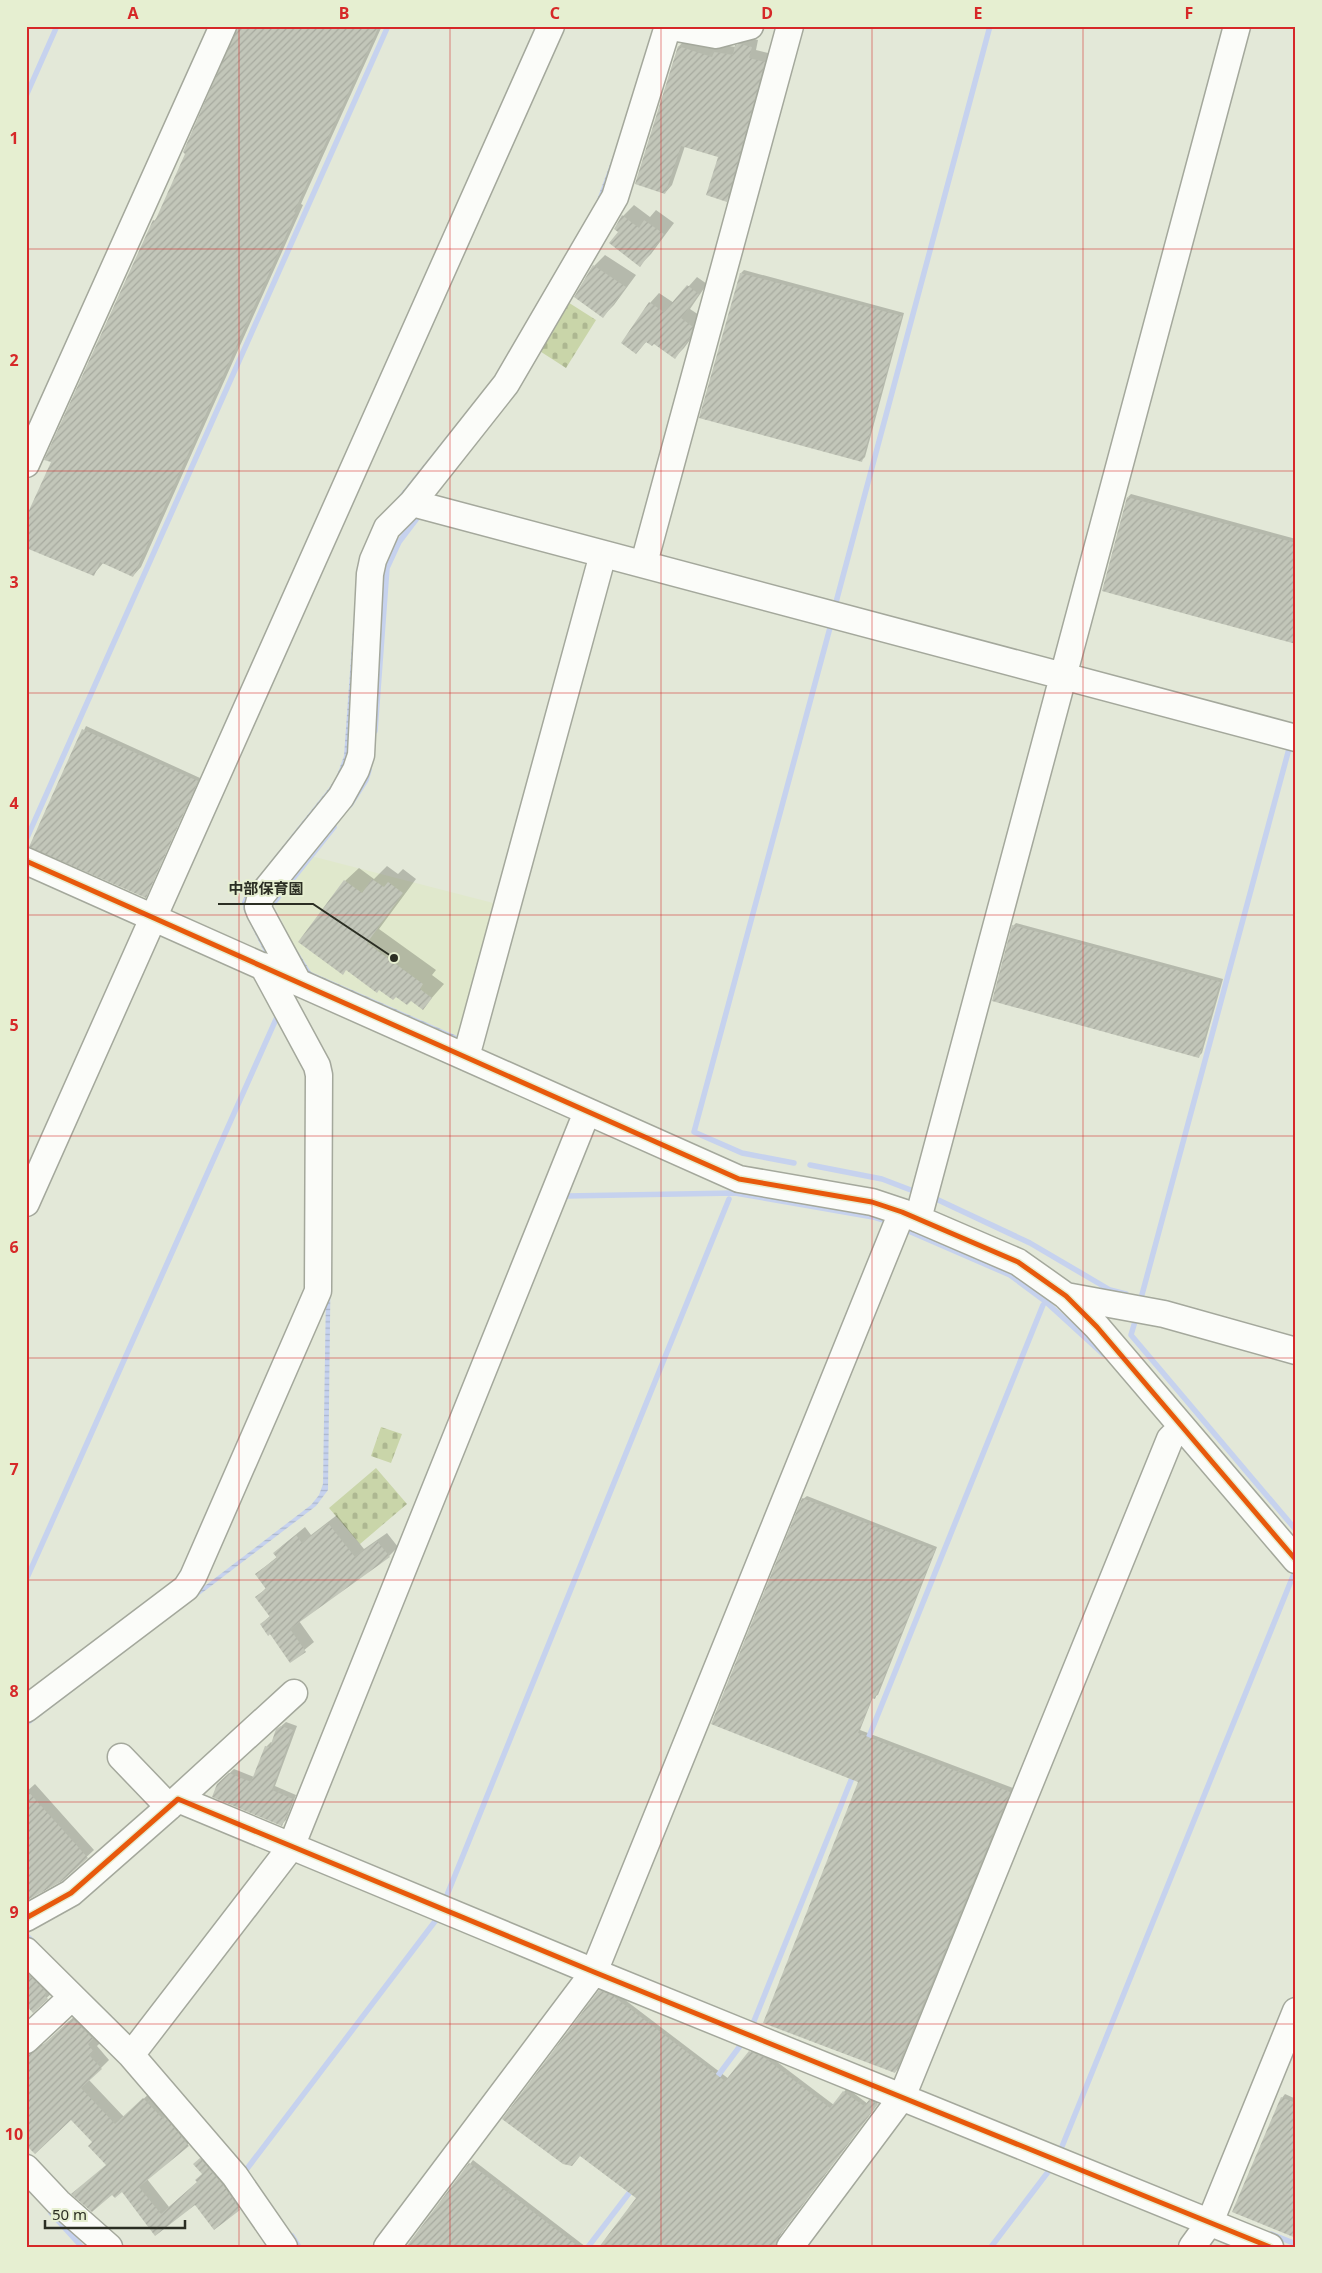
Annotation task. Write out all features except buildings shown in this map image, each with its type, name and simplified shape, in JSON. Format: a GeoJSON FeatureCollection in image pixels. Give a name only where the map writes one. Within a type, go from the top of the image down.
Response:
{"type":"FeatureCollection","features":[{"type":"Feature","properties":{"kind":"street"},"geometry":{"type":"LineString","coordinates":[[26,464],[222,26]]}},
{"type":"Feature","properties":{"kind":"street"},"geometry":{"type":"LineString","coordinates":[[26,1203],[552,26]]}},
{"type":"Feature","properties":{"kind":"street"},"geometry":{"type":"LineString","coordinates":[[26,1710],[186,1588],[197,1568],[318,1291],[319,1076],[317,1066],[280,974],[260,912],[260,900],[261,896],[341,797],[356,770],[361,755],[372,560],[387,528],[412,503],[506,384],[615,197],[668,27],[716,35],[750,26]]}},
{"type":"Feature","properties":{"kind":"street"},"geometry":{"type":"LineString","coordinates":[[644,563],[790,26]]}},
{"type":"Feature","properties":{"kind":"street"},"geometry":{"type":"LineString","coordinates":[[387,2247],[594,1972],[910,1215],[1063,676],[1237,26]]}},
{"type":"Feature","properties":{"kind":"street"},"geometry":{"type":"LineString","coordinates":[[412,503],[603,554],[644,563],[1296,738]]}},
{"type":"Feature","properties":{"kind":"street"},"geometry":{"type":"LineString","coordinates":[[466,1057],[603,554]]}},
{"type":"Feature","properties":{"kind":"street"},"geometry":{"type":"LineString","coordinates":[[26,861],[739,1179],[872,1202],[910,1215],[1018,1262],[1066,1296],[1096,1328],[1296,1560]]}},
{"type":"Feature","properties":{"kind":"street"},"geometry":{"type":"LineString","coordinates":[[135,2050],[291,1847],[587,1112]]}},
{"type":"Feature","properties":{"kind":"street"},"geometry":{"type":"LineString","coordinates":[[1066,1296],[1164,1314],[1296,1351]]}},
{"type":"Feature","properties":{"kind":"street"},"geometry":{"type":"LineString","coordinates":[[790,2247],[902,2098],[1170,1439],[1181,1428]]}},
{"type":"Feature","properties":{"kind":"street"},"geometry":{"type":"LineString","coordinates":[[26,1918],[71,1894],[294,1693]]}},
{"type":"Feature","properties":{"kind":"street"},"geometry":{"type":"LineString","coordinates":[[121,1757],[174,1803],[291,1847],[1270,2247]]}},
{"type":"Feature","properties":{"kind":"street"},"geometry":{"type":"LineString","coordinates":[[26,1952],[72,1997],[135,2050],[235,2176],[284,2247]]}},
{"type":"Feature","properties":{"kind":"street"},"geometry":{"type":"LineString","coordinates":[[26,2040],[72,1997]]}},
{"type":"Feature","properties":{"kind":"street"},"geometry":{"type":"LineString","coordinates":[[1192,2247],[1210,2222],[1296,2011]]}},
{"type":"Feature","properties":{"kind":"street"},"geometry":{"type":"LineString","coordinates":[[26,2168],[58,2202],[109,2247]]}},
{"type":"Feature","properties":{"kind":"shaded area"},"geometry":{"type":"Polygon","coordinates":[[[311,856],[501,905],[464,1037],[457,1036],[311,972],[293,944],[274,904],[311,856]]]}},
{"type":"Feature","properties":{"kind":"green space"},"geometry":{"type":"Polygon","coordinates":[[[563,299],[596,320],[566,368],[535,348],[563,299]]]}},
{"type":"Feature","properties":{"kind":"green space"},"geometry":{"type":"Polygon","coordinates":[[[381,1427],[402,1434],[391,1463],[371,1456],[381,1427]]]}},
{"type":"Feature","properties":{"kind":"green space"},"geometry":{"type":"Polygon","coordinates":[[[376,1468],[407,1504],[360,1544],[329,1508],[376,1468]]]}},
{"type":"Feature","properties":{"kind":"water"},"geometry":{"type":"Polygon","coordinates":[[[646,66],[599,208],[498,379],[381,524],[345,769],[249,913],[330,1061],[333,1073],[328,1490],[316,1506],[26,1727],[26,1722],[311,1505],[319,1495],[323,1484],[329,1100],[269,962],[244,911],[242,902],[247,891],[336,778],[344,756],[357,573],[367,541],[377,523],[495,376],[594,208],[646,66]]]}},
{"type":"Feature","properties":{"kind":"water"},"geometry":{"type":"Polygon","coordinates":[[[293,944],[311,972],[457,1036],[455,1040],[309,975],[291,945],[293,944]]]}},
{"type":"Feature","properties":{"kind":"waterway"},"geometry":{"type":"LineString","coordinates":[[26,96],[57,26]]}},
{"type":"Feature","properties":{"kind":"waterway"},"geometry":{"type":"LineString","coordinates":[[26,840],[388,26]]}},
{"type":"Feature","properties":{"kind":"waterway"},"geometry":{"type":"LineString","coordinates":[[835,606],[990,26]]}},
{"type":"Feature","properties":{"kind":"waterway"},"geometry":{"type":"LineString","coordinates":[[375,731],[387,568],[399,542],[421,513]]}},
{"type":"Feature","properties":{"kind":"waterway"},"geometry":{"type":"LineString","coordinates":[[794,1163],[742,1153],[694,1132],[831,624]]}},
{"type":"Feature","properties":{"kind":"waterway"},"geometry":{"type":"LineString","coordinates":[[1140,1302],[1290,745]]}},
{"type":"Feature","properties":{"kind":"waterway"},"geometry":{"type":"LineString","coordinates":[[350,805],[366,780],[369,770]]}},
{"type":"Feature","properties":{"kind":"waterway"},"geometry":{"type":"LineString","coordinates":[[275,901],[334,827]]}},
{"type":"Feature","properties":{"kind":"waterway"},"geometry":{"type":"LineString","coordinates":[[26,1580],[277,1017]]}},
{"type":"Feature","properties":{"kind":"waterway"},"geometry":{"type":"LineString","coordinates":[[810,1165],[882,1179],[916,1192]]}},
{"type":"Feature","properties":{"kind":"waterway"},"geometry":{"type":"LineString","coordinates":[[566,1196],[735,1193],[873,1217],[889,1222]]}},
{"type":"Feature","properties":{"kind":"waterway"},"geometry":{"type":"LineString","coordinates":[[934,1198],[1030,1243],[1110,1290],[1126,1294]]}},
{"type":"Feature","properties":{"kind":"waterway"},"geometry":{"type":"LineString","coordinates":[[447,1895],[729,1199]]}},
{"type":"Feature","properties":{"kind":"waterway"},"geometry":{"type":"LineString","coordinates":[[904,1229],[1010,1275],[1045,1301],[1103,1354]]}},
{"type":"Feature","properties":{"kind":"waterway"},"geometry":{"type":"LineString","coordinates":[[866,1744],[1043,1305]]}},
{"type":"Feature","properties":{"kind":"waterway"},"geometry":{"type":"LineString","coordinates":[[1136,1318],[1131,1335],[1296,1530]]}},
{"type":"Feature","properties":{"kind":"waterway"},"geometry":{"type":"LineString","coordinates":[[1061,2149],[1293,1576]]}},
{"type":"Feature","properties":{"kind":"waterway"},"geometry":{"type":"LineString","coordinates":[[752,2026],[854,1773]]}},
{"type":"Feature","properties":{"kind":"waterway"},"geometry":{"type":"LineString","coordinates":[[246,2170],[436,1920]]}},
{"type":"Feature","properties":{"kind":"waterway"},"geometry":{"type":"LineString","coordinates":[[26,1935],[35,1944]]}},
{"type":"Feature","properties":{"kind":"waterway"},"geometry":{"type":"LineString","coordinates":[[714,2081],[743,2042]]}},
{"type":"Feature","properties":{"kind":"waterway"},"geometry":{"type":"LineString","coordinates":[[991,2247],[1051,2168]]}},
{"type":"Feature","properties":{"kind":"waterway"},"geometry":{"type":"LineString","coordinates":[[588,2247],[633,2188]]}},
{"type":"Feature","properties":{"kind":"waterway"},"geometry":{"type":"LineString","coordinates":[[51,2213],[82,2247]]}},
{"type":"Feature","properties":{"kind":"waterway"},"geometry":{"type":"LineString","coordinates":[[1271,2234],[1296,2244]]}},
{"type":"Feature","properties":{"kind":"waterway"},"geometry":{"type":"LineString","coordinates":[[292,2236],[299,2247]]}},
{"type":"Feature","properties":{"kind":"cycle path"},"geometry":{"type":"LineString","coordinates":[[26,861],[739,1179],[872,1202],[902,1212],[1018,1262],[1066,1296],[1097,1327],[1296,1560]]}},
{"type":"Feature","properties":{"kind":"cycle path"},"geometry":{"type":"LineString","coordinates":[[26,1918],[71,1893],[178,1799],[594,1972],[1270,2247]]}},
{"type":"Feature","properties":{"kind":"place","name":"中部保育園"},"geometry":{"type":"Point","coordinates":[394,958]}}]}
